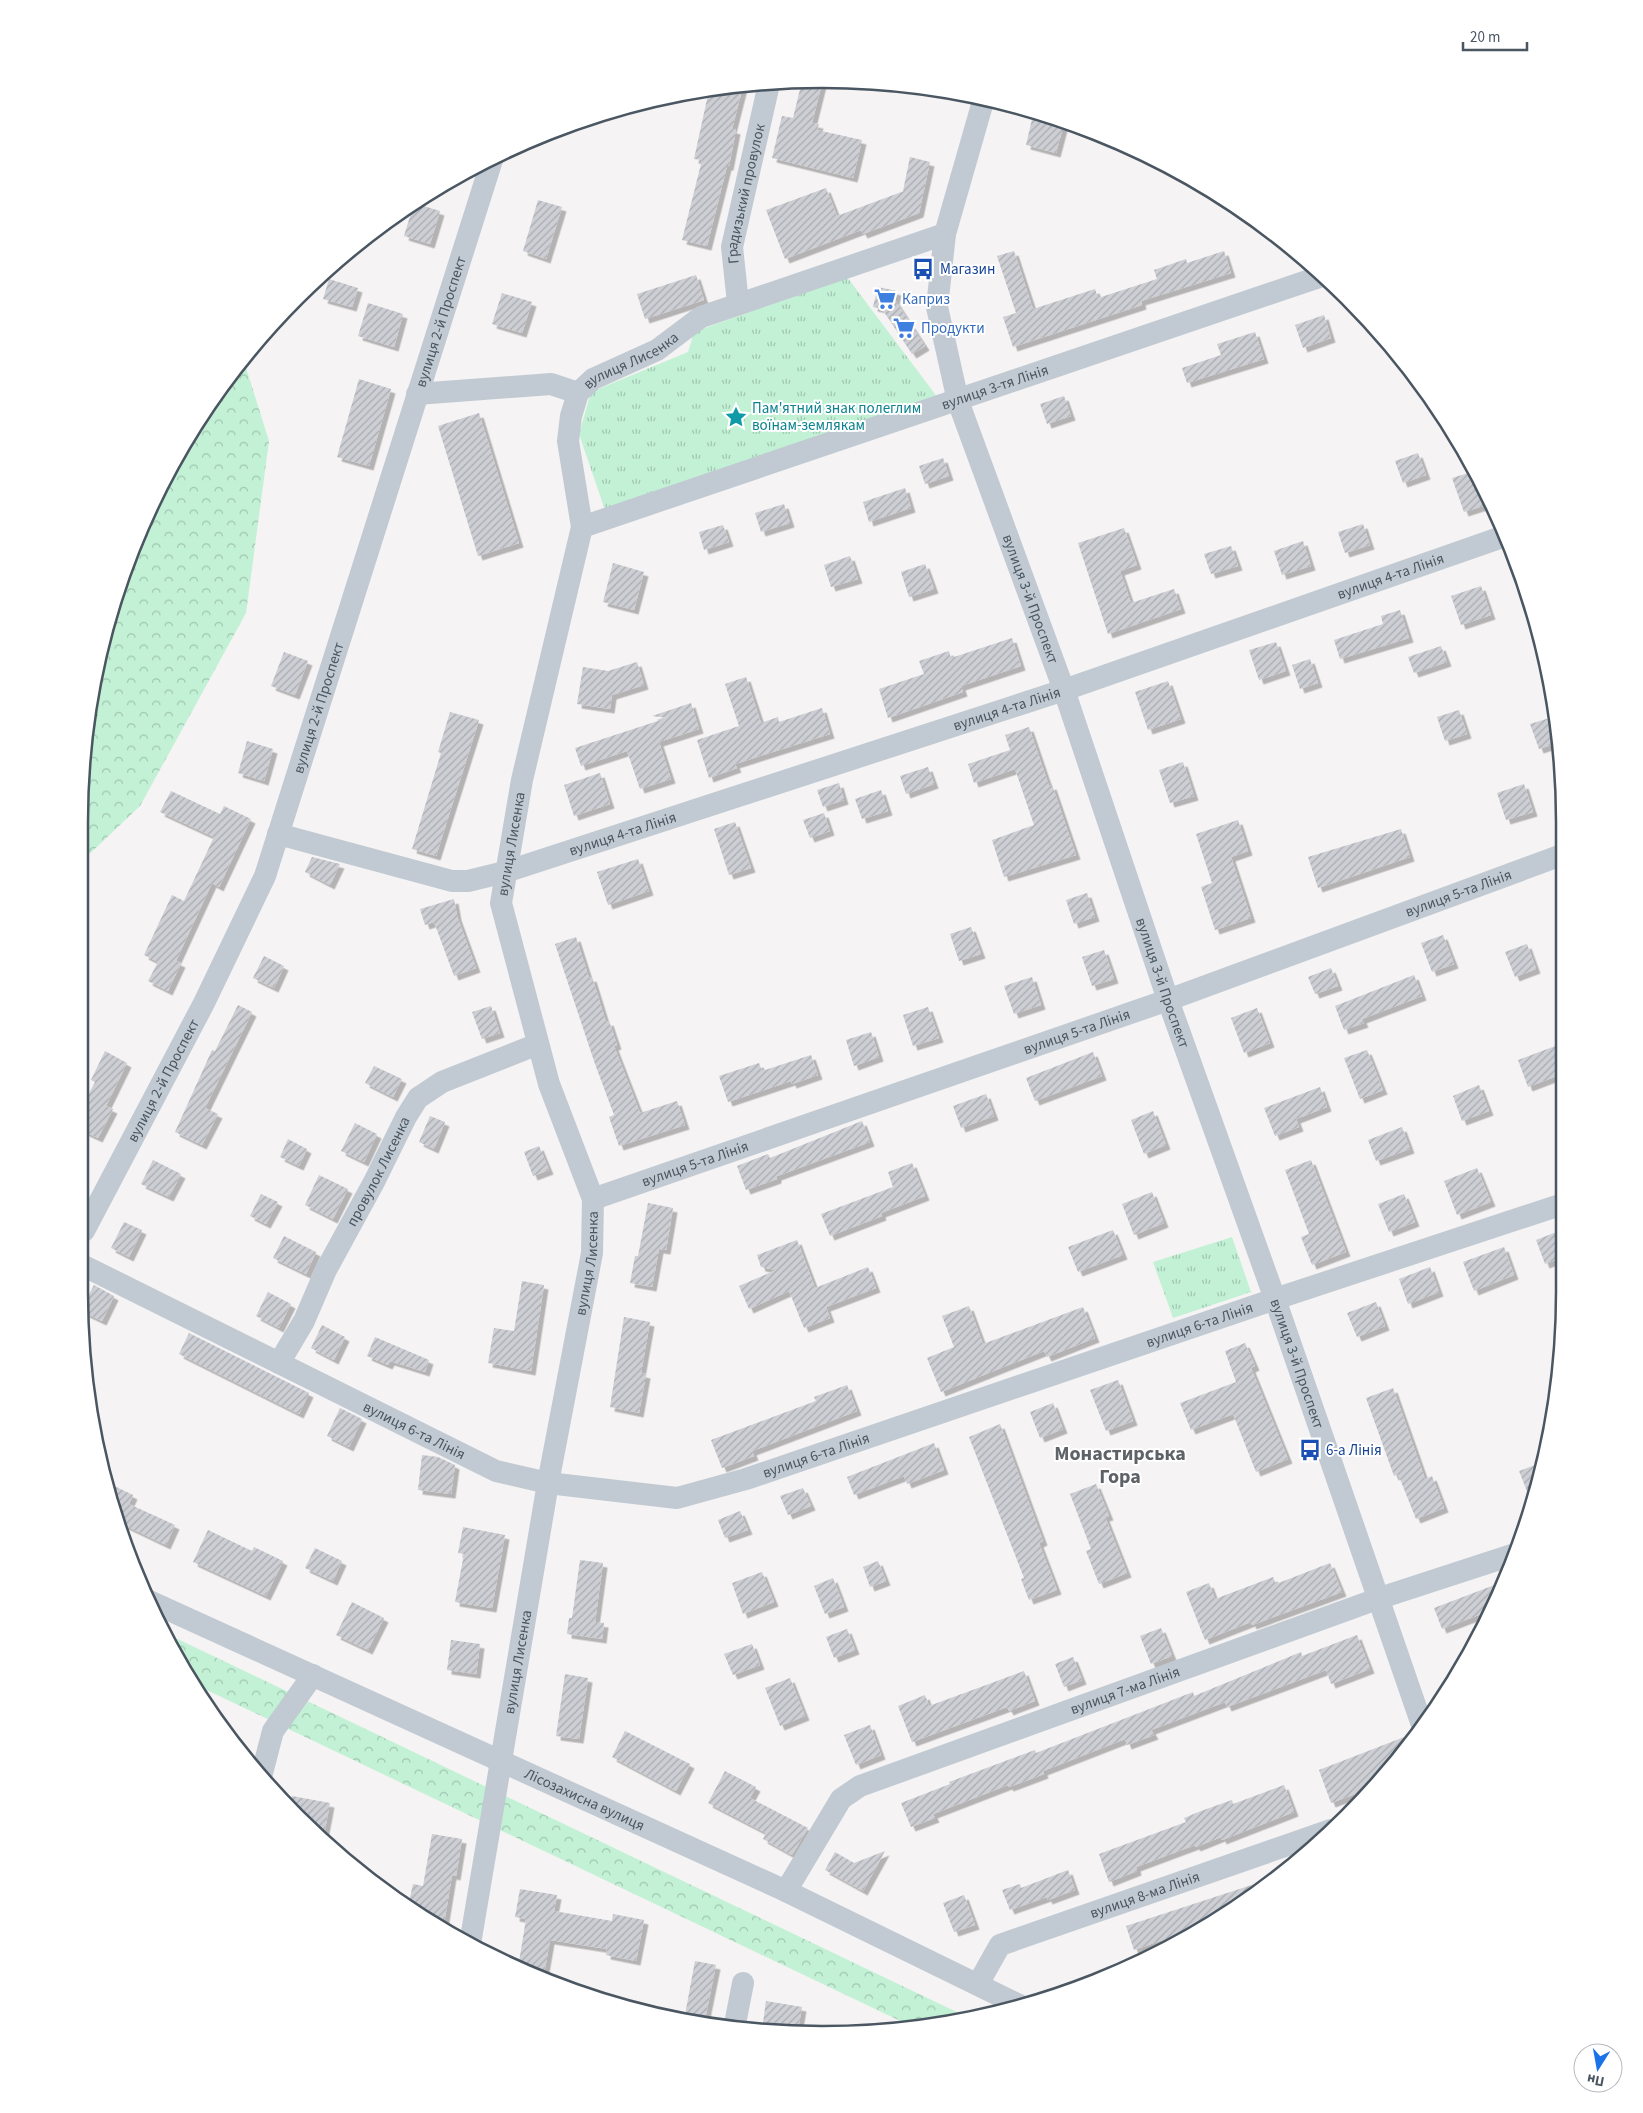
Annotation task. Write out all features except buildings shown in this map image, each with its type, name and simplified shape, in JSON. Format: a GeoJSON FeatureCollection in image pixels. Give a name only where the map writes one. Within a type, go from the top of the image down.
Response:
{"type":"FeatureCollection","features":[{"type":"Feature","properties":{"kind":"street","name":"Градизький провулок"},"geometry":{"type":"LineString","coordinates":[[738,303],[732,247],[768,90]]}},
{"type":"Feature","properties":{"kind":"street"},"geometry":{"type":"LineString","coordinates":[[945,234],[982,106]]}},
{"type":"Feature","properties":{"kind":"street","name":"вулиця 2-й Проспект"},"geometry":{"type":"LineString","coordinates":[[88,1222],[204,1003],[265,876],[490,167]]}},
{"type":"Feature","properties":{"kind":"street","name":"вулиця Лисенка"},"geometry":{"type":"LineString","coordinates":[[471,1936],[548,1483],[592,1253],[593,1199],[549,1084],[501,903],[522,780],[582,527],[568,441],[570,416],[578,393],[593,379],[656,350],[702,317],[738,303],[945,234]]}},
{"type":"Feature","properties":{"kind":"street","name":"вулиця 3-й Проспект"},"geometry":{"type":"LineString","coordinates":[[945,234],[937,306],[958,401],[1064,690],[1168,1000],[1275,1298],[1380,1598],[1419,1717]]}},
{"type":"Feature","properties":{"kind":"street","name":"вулиця 3-тя Лінія"},"geometry":{"type":"LineString","coordinates":[[582,527],[1315,279]]}},
{"type":"Feature","properties":{"kind":"street"},"geometry":{"type":"LineString","coordinates":[[417,394],[551,384],[578,393]]}},
{"type":"Feature","properties":{"kind":"street","name":"вулиця 4-та Лінія"},"geometry":{"type":"LineString","coordinates":[[278,834],[452,882],[468,881],[505,872],[1064,690],[1499,538]]}},
{"type":"Feature","properties":{"kind":"street","name":"вулиця 5-та Лінія"},"geometry":{"type":"LineString","coordinates":[[593,1199],[1168,1000],[1556,857]]}},
{"type":"Feature","properties":{"kind":"street","name":"провулок Лисенка"},"geometry":{"type":"LineString","coordinates":[[279,1364],[304,1321],[326,1270],[374,1182],[406,1117],[418,1098],[442,1082],[538,1044]]}},
{"type":"Feature","properties":{"kind":"street","name":"вулиця 6-та Лінія"},"geometry":{"type":"LineString","coordinates":[[88,1268],[496,1471],[548,1483],[676,1498],[746,1479],[1275,1298],[1556,1206]]}},
{"type":"Feature","properties":{"kind":"street","name":"вулиця 7-ма Лінія"},"geometry":{"type":"LineString","coordinates":[[786,1891],[841,1800],[860,1786],[1380,1598],[1506,1557]]}},
{"type":"Feature","properties":{"kind":"street","name":"Лісозахисна вулиця"},"geometry":{"type":"LineString","coordinates":[[158,1605],[786,1891],[1011,2000]]}},
{"type":"Feature","properties":{"kind":"street"},"geometry":{"type":"LineString","coordinates":[[264,1767],[273,1731],[313,1675]]}},
{"type":"Feature","properties":{"kind":"street","name":"вулиця 8-ма Лінія"},"geometry":{"type":"LineString","coordinates":[[978,1984],[1000,1945],[1312,1836]]}},
{"type":"Feature","properties":{"kind":"street"},"geometry":{"type":"LineString","coordinates":[[736,2020],[743,1983]]}},
{"type":"Feature","properties":{"kind":"green space"},"geometry":{"type":"Polygon","coordinates":[[[847,277],[938,398],[606,513],[579,434],[591,392],[688,352],[694,332],[847,277]]]}},
{"type":"Feature","properties":{"kind":"green space"},"geometry":{"type":"Polygon","coordinates":[[[246,367],[269,441],[246,613],[140,806],[88,855],[89,773],[94,726],[102,678],[126,586],[143,541],[163,497],[186,454],[211,414],[246,367]]]}},
{"type":"Feature","properties":{"kind":"green space"},"geometry":{"type":"Polygon","coordinates":[[[1232,1237],[1251,1292],[1173,1318],[1153,1262],[1232,1237]]]}},
{"type":"Feature","properties":{"kind":"green space"},"geometry":{"type":"Polygon","coordinates":[[[175,1638],[957,2012],[900,2021],[205,1689],[175,1638]]]}},
{"type":"Feature","properties":{"kind":"place","name":"Магазин"},"geometry":{"type":"Point","coordinates":[923,269]}},
{"type":"Feature","properties":{"kind":"place","name":"Каприз"},"geometry":{"type":"Point","coordinates":[885,299]}},
{"type":"Feature","properties":{"kind":"place","name":"Продукти"},"geometry":{"type":"Point","coordinates":[904,328]}},
{"type":"Feature","properties":{"kind":"place","name":"Пам'ятний знак полеглим воїнам-землякам"},"geometry":{"type":"Point","coordinates":[736,417]}},
{"type":"Feature","properties":{"kind":"place","name":"6-а Лінія"},"geometry":{"type":"Point","coordinates":[1310,1450]}},
{"type":"Feature","properties":{"kind":"district","name":"Монастирська Гора"},"geometry":{"type":"Point","coordinates":[1120,1466]}}]}
